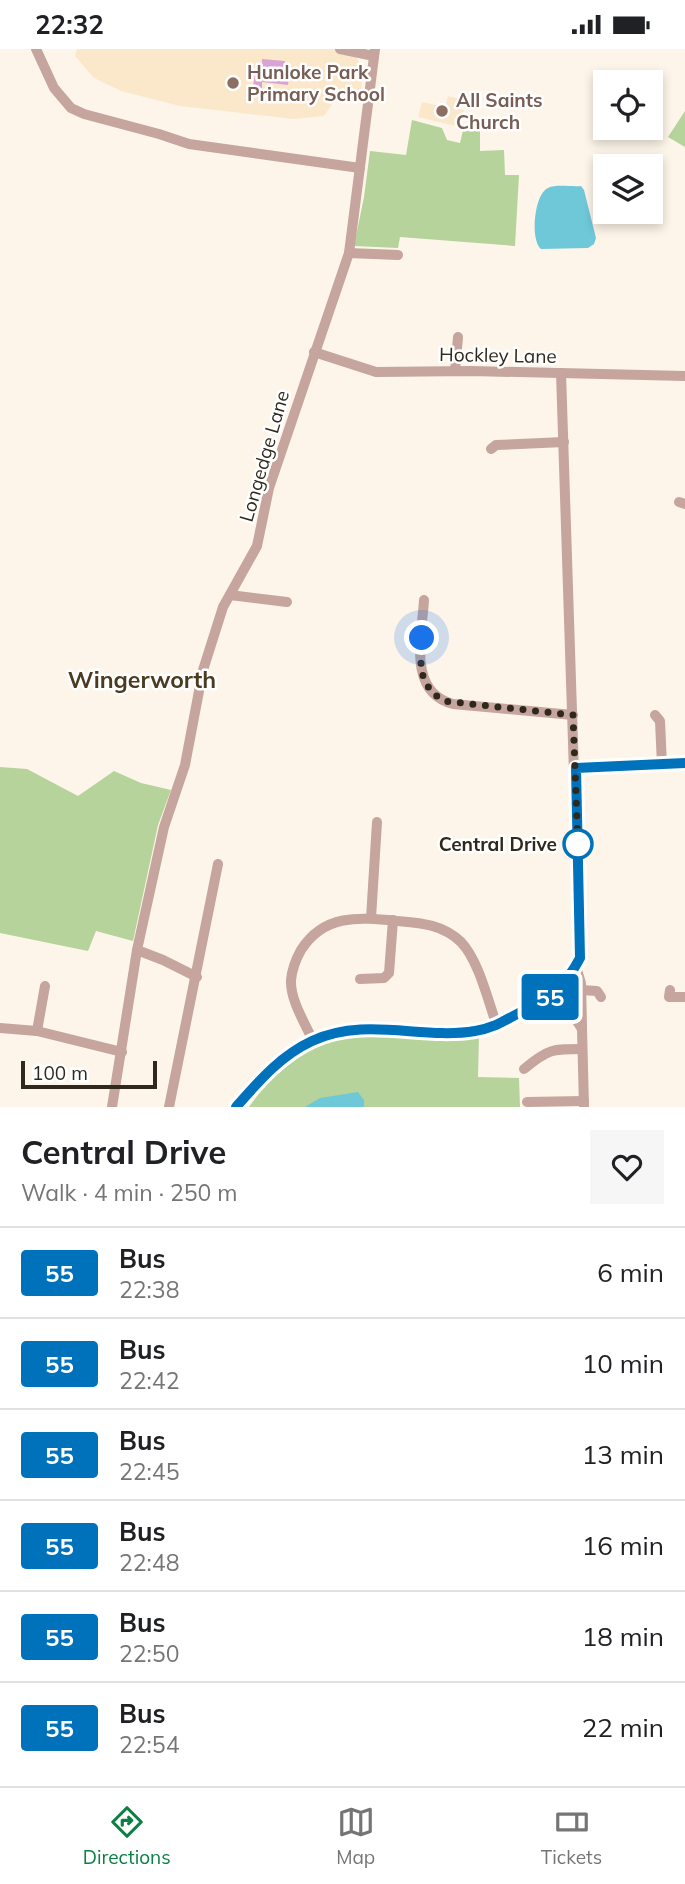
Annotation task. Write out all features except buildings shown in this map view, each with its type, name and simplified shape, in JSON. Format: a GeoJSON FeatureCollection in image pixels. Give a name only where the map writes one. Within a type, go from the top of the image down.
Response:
{"type":"FeatureCollection","features":[{"type":"Feature","properties":{"kind":"street"},"geometry":{"type":"LineString","coordinates":[[36,49],[59,95],[71,108],[84,114],[189,144],[360,168]]}},
{"type":"Feature","properties":{"kind":"street"},"geometry":{"type":"LineString","coordinates":[[340,49],[375,53]]}},
{"type":"Feature","properties":{"kind":"street","name":"Longedge Lane"},"geometry":{"type":"LineString","coordinates":[[112,1107],[137,950],[164,827],[185,765],[203,670],[223,607],[257,546],[269,488],[349,253],[375,53]]}},
{"type":"Feature","properties":{"kind":"street"},"geometry":{"type":"LineString","coordinates":[[349,253],[398,255]]}},
{"type":"Feature","properties":{"kind":"street"},"geometry":{"type":"LineString","coordinates":[[455,371],[458,337]]}},
{"type":"Feature","properties":{"kind":"street","name":"Hockley Lane"},"geometry":{"type":"LineString","coordinates":[[314,352],[376,372],[685,376]]}},
{"type":"Feature","properties":{"kind":"street"},"geometry":{"type":"LineString","coordinates":[[527,1102],[584,1104],[582,990],[578,962],[576,768],[561,373]]}},
{"type":"Feature","properties":{"kind":"street"},"geometry":{"type":"LineString","coordinates":[[491,449],[496,445],[564,442]]}},
{"type":"Feature","properties":{"kind":"street"},"geometry":{"type":"LineString","coordinates":[[230,595],[287,602]]}},
{"type":"Feature","properties":{"kind":"street"},"geometry":{"type":"LineString","coordinates":[[424,600],[421,674],[433,694],[453,704],[573,715]]}},
{"type":"Feature","properties":{"kind":"street"},"geometry":{"type":"LineString","coordinates":[[655,715],[660,720],[662,765]]}},
{"type":"Feature","properties":{"kind":"street"},"geometry":{"type":"LineString","coordinates":[[576,768],[685,764]]}},
{"type":"Feature","properties":{"kind":"street"},"geometry":{"type":"LineString","coordinates":[[371,918],[377,822]]}},
{"type":"Feature","properties":{"kind":"street"},"geometry":{"type":"LineString","coordinates":[[169,1107],[218,864]]}},
{"type":"Feature","properties":{"kind":"street"},"geometry":{"type":"LineString","coordinates":[[313,1041],[294,997],[291,981],[296,960],[307,941],[323,927],[347,919],[371,918],[430,924],[461,942],[472,958],[496,1025]]}},
{"type":"Feature","properties":{"kind":"street"},"geometry":{"type":"LineString","coordinates":[[360,979],[384,978],[389,973],[393,921]]}},
{"type":"Feature","properties":{"kind":"street"},"geometry":{"type":"LineString","coordinates":[[137,950],[197,977]]}},
{"type":"Feature","properties":{"kind":"street"},"geometry":{"type":"LineString","coordinates":[[236,1107],[262,1076],[284,1057],[313,1041],[355,1030],[377,1028],[452,1032],[475,1031],[496,1025],[537,1006],[558,991],[578,962]]}},
{"type":"Feature","properties":{"kind":"street"},"geometry":{"type":"LineString","coordinates":[[37,1031],[45,986]]}},
{"type":"Feature","properties":{"kind":"street"},"geometry":{"type":"LineString","coordinates":[[582,990],[597,991],[601,997]]}},
{"type":"Feature","properties":{"kind":"street"},"geometry":{"type":"LineString","coordinates":[[670,990],[669,997],[685,997]]}},
{"type":"Feature","properties":{"kind":"street"},"geometry":{"type":"LineString","coordinates":[[558,991],[582,1029]]}},
{"type":"Feature","properties":{"kind":"street"},"geometry":{"type":"LineString","coordinates":[[0,1028],[37,1031],[122,1052]]}},
{"type":"Feature","properties":{"kind":"street"},"geometry":{"type":"LineString","coordinates":[[524,1069],[543,1053],[556,1049],[582,1049]]}},
{"type":"Feature","properties":{"kind":"shaded area","name":"Hunloke Park Primary School"},"geometry":{"type":"Polygon","coordinates":[[[77,49],[359,49],[355,54],[363,70],[361,91],[343,88],[324,116],[293,119],[180,106],[121,91],[94,78],[75,56],[77,49]]]}},
{"type":"Feature","properties":{"kind":"shaded area","name":"All Saints Church"},"geometry":{"type":"Polygon","coordinates":[[[448,96],[460,99],[458,109],[464,110],[460,127],[418,117],[422,102],[445,107],[448,96]]]}},
{"type":"Feature","properties":{"kind":"green space"},"geometry":{"type":"Polygon","coordinates":[[[685,111],[685,147],[668,137],[685,111]]]}},
{"type":"Feature","properties":{"kind":"green space"},"geometry":{"type":"Polygon","coordinates":[[[412,120],[442,128],[447,140],[460,143],[464,126],[480,129],[480,151],[504,150],[505,175],[519,175],[515,246],[400,237],[398,248],[354,246],[370,151],[406,155],[412,120]]]}},
{"type":"Feature","properties":{"kind":"green space"},"geometry":{"type":"Polygon","coordinates":[[[0,767],[27,769],[78,796],[114,771],[141,783],[171,790],[158,825],[133,941],[96,931],[88,951],[0,933],[0,767]]]}},
{"type":"Feature","properties":{"kind":"green space"},"geometry":{"type":"Polygon","coordinates":[[[367,1036],[479,1036],[478,1077],[519,1078],[520,1107],[249,1107],[280,1072],[299,1057],[330,1042],[367,1036]]]}},
{"type":"Feature","properties":{"kind":"water"},"geometry":{"type":"Polygon","coordinates":[[[555,186],[581,186],[596,238],[594,244],[588,248],[541,249],[535,237],[535,217],[543,192],[555,186]]]}},
{"type":"Feature","properties":{"kind":"water"},"geometry":{"type":"Polygon","coordinates":[[[358,1092],[364,1100],[364,1107],[305,1107],[320,1098],[358,1092]]]}},
{"type":"Feature","properties":{"kind":"bus line","name":"55"},"geometry":{"type":"LineString","coordinates":[[236,1107],[262,1076],[284,1057],[324,1037],[377,1028],[475,1031],[496,1025],[537,1006],[558,991],[580,958],[576,768],[685,763]]}},
{"type":"Feature","properties":{"kind":"place","name":"Hunloke Park Primary School"},"geometry":{"type":"Point","coordinates":[233,83]}},
{"type":"Feature","properties":{"kind":"place","name":"All Saints Church"},"geometry":{"type":"Point","coordinates":[442,111]}},
{"type":"Feature","properties":{"kind":"place","name":"Central Drive"},"geometry":{"type":"Point","coordinates":[578,844]}},
{"type":"Feature","properties":{"kind":"district","name":"Wingerworth"},"geometry":{"type":"Point","coordinates":[142,680]}},
{"type":"Feature","properties":{"kind":"route"},"geometry":{"type":"LineString","coordinates":[[422,638],[421,674],[433,694],[443,701],[573,715],[578,849],[578,844]]}}]}
